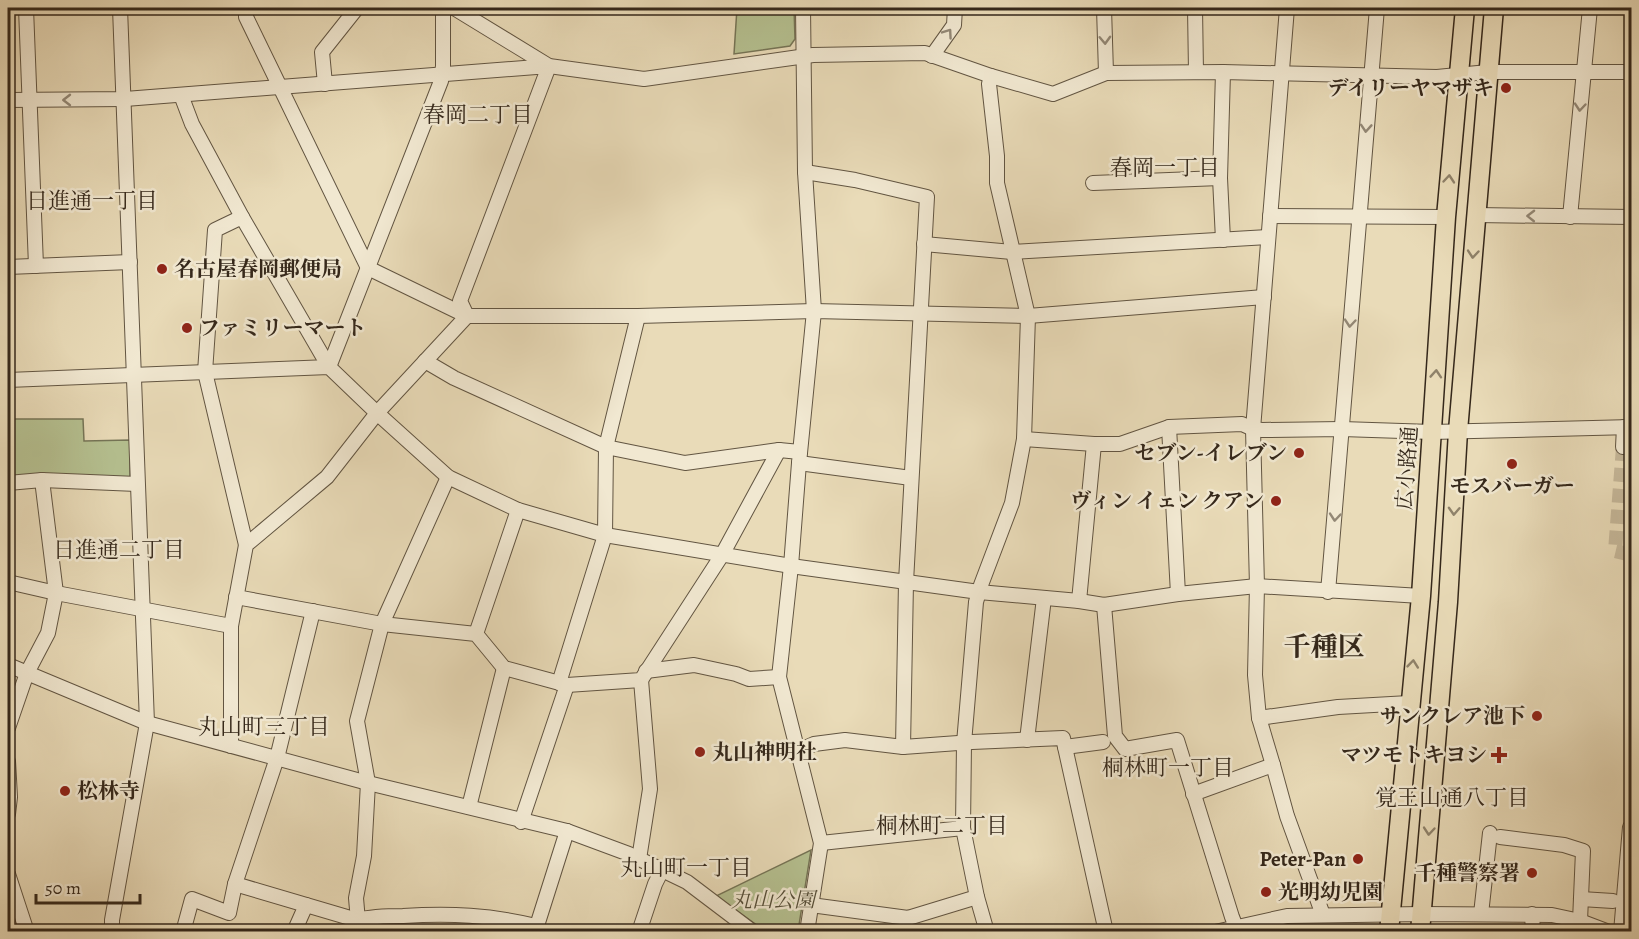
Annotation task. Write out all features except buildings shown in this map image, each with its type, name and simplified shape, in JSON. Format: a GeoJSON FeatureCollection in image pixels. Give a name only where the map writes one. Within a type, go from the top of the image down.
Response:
{"type":"FeatureCollection","features":[{"type":"Feature","properties":{"kind":"main road","name":"広小路通"},"geometry":{"type":"LineString","coordinates":[[1389,923],[1421,596],[1446,217],[1465,8]]}},
{"type":"Feature","properties":{"kind":"main road"},"geometry":{"type":"LineString","coordinates":[[1421,923],[1448,602],[1458,431],[1494,8]]}},
{"type":"Feature","properties":{"kind":"street"},"geometry":{"type":"LineString","coordinates":[[26,8],[36,266]]}},
{"type":"Feature","properties":{"kind":"street"},"geometry":{"type":"LineString","coordinates":[[112,932],[112,920],[147,723],[120,8]]}},
{"type":"Feature","properties":{"kind":"street"},"geometry":{"type":"LineString","coordinates":[[246,8],[246,16],[368,268],[467,316],[638,316],[814,311],[1028,316],[1264,297]]}},
{"type":"Feature","properties":{"kind":"street"},"geometry":{"type":"LineString","coordinates":[[326,84],[322,52],[357,8]]}},
{"type":"Feature","properties":{"kind":"street"},"geometry":{"type":"LineString","coordinates":[[329,367],[441,81],[443,8]]}},
{"type":"Feature","properties":{"kind":"street"},"geometry":{"type":"LineString","coordinates":[[454,8],[549,66]]}},
{"type":"Feature","properties":{"kind":"street"},"geometry":{"type":"LineString","coordinates":[[803,8],[805,172],[814,311],[779,678],[820,843],[807,932]]}},
{"type":"Feature","properties":{"kind":"street"},"geometry":{"type":"LineString","coordinates":[[932,56],[954,25],[955,8]]}},
{"type":"Feature","properties":{"kind":"street"},"geometry":{"type":"LineString","coordinates":[[1104,8],[1106,74]]}},
{"type":"Feature","properties":{"kind":"street"},"geometry":{"type":"LineString","coordinates":[[1196,8],[1197,72]]}},
{"type":"Feature","properties":{"kind":"street"},"geometry":{"type":"LineString","coordinates":[[1287,8],[1253,429],[1257,586],[1255,675],[1259,718],[1287,816],[1323,915]]}},
{"type":"Feature","properties":{"kind":"street"},"geometry":{"type":"LineString","coordinates":[[1328,592],[1377,8]]}},
{"type":"Feature","properties":{"kind":"street"},"geometry":{"type":"LineString","coordinates":[[1570,217],[1590,8]]}},
{"type":"Feature","properties":{"kind":"street"},"geometry":{"type":"LineString","coordinates":[[8,100],[125,99],[549,66],[644,80],[804,56],[925,53],[1053,94],[1106,74],[1223,72],[1437,77],[1488,72],[1632,72]]}},
{"type":"Feature","properties":{"kind":"street"},"geometry":{"type":"LineString","coordinates":[[467,316],[460,301],[549,66]]}},
{"type":"Feature","properties":{"kind":"street"},"geometry":{"type":"LineString","coordinates":[[1223,72],[1220,177],[1223,240]]}},
{"type":"Feature","properties":{"kind":"street"},"geometry":{"type":"LineString","coordinates":[[987,932],[977,897],[963,828],[964,743],[976,602],[1012,503],[1024,439],[1028,316],[997,183],[997,156],[989,84],[991,76]]}},
{"type":"Feature","properties":{"kind":"street"},"geometry":{"type":"LineString","coordinates":[[181,95],[192,124],[242,217],[329,367],[448,477],[518,510],[605,535],[791,567],[979,592],[1104,605],[1257,586],[1421,596]]}},
{"type":"Feature","properties":{"kind":"street"},"geometry":{"type":"LineString","coordinates":[[805,172],[855,180],[927,197],[906,582],[903,747]]}},
{"type":"Feature","properties":{"kind":"street"},"geometry":{"type":"LineString","coordinates":[[1093,183],[1220,177]]}},
{"type":"Feature","properties":{"kind":"street"},"geometry":{"type":"LineString","coordinates":[[1476,215],[1632,217]]}},
{"type":"Feature","properties":{"kind":"street"},"geometry":{"type":"LineString","coordinates":[[1270,216],[1446,217]]}},
{"type":"Feature","properties":{"kind":"street"},"geometry":{"type":"LineString","coordinates":[[231,746],[231,626],[246,545],[205,372],[215,230],[242,217]]}},
{"type":"Feature","properties":{"kind":"street"},"geometry":{"type":"LineString","coordinates":[[924,244],[1012,252],[1268,237]]}},
{"type":"Feature","properties":{"kind":"street"},"geometry":{"type":"LineString","coordinates":[[8,267],[130,262]]}},
{"type":"Feature","properties":{"kind":"street"},"geometry":{"type":"LineString","coordinates":[[246,545],[327,477],[377,413],[467,316]]}},
{"type":"Feature","properties":{"kind":"street"},"geometry":{"type":"LineString","coordinates":[[521,822],[605,535],[606,447],[638,316]]}},
{"type":"Feature","properties":{"kind":"street"},"geometry":{"type":"LineString","coordinates":[[425,361],[454,378],[606,447],[685,464],[779,450],[800,458],[911,478]]}},
{"type":"Feature","properties":{"kind":"street"},"geometry":{"type":"LineString","coordinates":[[8,380],[329,367]]}},
{"type":"Feature","properties":{"kind":"street"},"geometry":{"type":"LineString","coordinates":[[1024,439],[1120,444],[1169,427],[1242,424],[1253,429],[1432,432],[1628,427],[1623,447]]}},
{"type":"Feature","properties":{"kind":"street"},"geometry":{"type":"LineString","coordinates":[[1169,427],[1178,594]]}},
{"type":"Feature","properties":{"kind":"street"},"geometry":{"type":"LineString","coordinates":[[1079,601],[1094,444]]}},
{"type":"Feature","properties":{"kind":"street"},"geometry":{"type":"LineString","coordinates":[[639,859],[650,789],[644,676],[722,555],[779,450]]}},
{"type":"Feature","properties":{"kind":"street"},"geometry":{"type":"LineString","coordinates":[[358,926],[356,898],[364,856],[368,783],[357,722],[382,624],[448,477]]}},
{"type":"Feature","properties":{"kind":"street"},"geometry":{"type":"LineString","coordinates":[[8,483],[42,480],[137,484]]}},
{"type":"Feature","properties":{"kind":"street"},"geometry":{"type":"LineString","coordinates":[[8,728],[27,673],[48,633],[56,593],[42,480]]}},
{"type":"Feature","properties":{"kind":"street"},"geometry":{"type":"LineString","coordinates":[[476,634],[518,510]]}},
{"type":"Feature","properties":{"kind":"street"},"geometry":{"type":"LineString","coordinates":[[8,582],[231,626]]}},
{"type":"Feature","properties":{"kind":"street"},"geometry":{"type":"LineString","coordinates":[[236,597],[382,624],[476,634],[504,668],[563,684],[644,676],[694,665],[736,674],[749,680],[779,678]]}},
{"type":"Feature","properties":{"kind":"street"},"geometry":{"type":"LineString","coordinates":[[1027,740],[1044,598]]}},
{"type":"Feature","properties":{"kind":"street"},"geometry":{"type":"LineString","coordinates":[[1104,605],[1115,736],[1125,749],[1176,740],[1237,929]]}},
{"type":"Feature","properties":{"kind":"street"},"geometry":{"type":"LineString","coordinates":[[183,932],[192,899],[229,913],[235,884],[276,758],[314,610]]}},
{"type":"Feature","properties":{"kind":"street"},"geometry":{"type":"LineString","coordinates":[[8,665],[147,723],[368,783],[521,822],[567,831],[639,859],[687,882],[753,932]]}},
{"type":"Feature","properties":{"kind":"street"},"geometry":{"type":"LineString","coordinates":[[469,807],[504,668]]}},
{"type":"Feature","properties":{"kind":"street"},"geometry":{"type":"LineString","coordinates":[[1259,718],[1338,707],[1409,703]]}},
{"type":"Feature","properties":{"kind":"street"},"geometry":{"type":"LineString","coordinates":[[796,752],[814,744],[845,740],[903,747],[1063,738],[1106,932]]}},
{"type":"Feature","properties":{"kind":"street"},"geometry":{"type":"LineString","coordinates":[[1065,747],[1103,742]]}},
{"type":"Feature","properties":{"kind":"street"},"geometry":{"type":"LineString","coordinates":[[8,760],[10,797],[8,814]]}},
{"type":"Feature","properties":{"kind":"street"},"geometry":{"type":"LineString","coordinates":[[1193,794],[1273,765]]}},
{"type":"Feature","properties":{"kind":"street"},"geometry":{"type":"LineString","coordinates":[[1621,932],[1630,827]]}},
{"type":"Feature","properties":{"kind":"street"},"geometry":{"type":"LineString","coordinates":[[820,843],[963,828]]}},
{"type":"Feature","properties":{"kind":"street"},"geometry":{"type":"LineString","coordinates":[[358,926],[369,917],[464,914],[505,919],[536,929],[567,831]]}},
{"type":"Feature","properties":{"kind":"street"},"geometry":{"type":"LineString","coordinates":[[1481,914],[1495,835],[1564,845],[1582,851],[1580,921]]}},
{"type":"Feature","properties":{"kind":"street"},"geometry":{"type":"LineString","coordinates":[[639,932],[662,870]]}},
{"type":"Feature","properties":{"kind":"street"},"geometry":{"type":"LineString","coordinates":[[8,874],[27,932]]}},
{"type":"Feature","properties":{"kind":"street"},"geometry":{"type":"LineString","coordinates":[[235,884],[306,905],[358,926]]}},
{"type":"Feature","properties":{"kind":"street"},"geometry":{"type":"LineString","coordinates":[[812,905],[908,925],[977,897]]}},
{"type":"Feature","properties":{"kind":"street"},"geometry":{"type":"LineString","coordinates":[[1581,899],[1613,901]]}},
{"type":"Feature","properties":{"kind":"street"},"geometry":{"type":"LineString","coordinates":[[294,932],[306,905]]}},
{"type":"Feature","properties":{"kind":"street"},"geometry":{"type":"LineString","coordinates":[[1215,932],[1237,929],[1287,916],[1323,915],[1389,923],[1421,923],[1481,914],[1552,915],[1580,921],[1609,932]]}},
{"type":"Feature","properties":{"kind":"street"},"geometry":{"type":"LineString","coordinates":[[1532,914],[1533,932]]}},
{"type":"Feature","properties":{"kind":"green space"},"geometry":{"type":"Polygon","coordinates":[[[737,8],[794,8],[795,39],[790,46],[734,54],[737,8]]]}},
{"type":"Feature","properties":{"kind":"green space"},"geometry":{"type":"Polygon","coordinates":[[[8,419],[83,419],[84,441],[130,440],[130,477],[8,476],[8,419]]]}},
{"type":"Feature","properties":{"kind":"green space","name":"丸山公園"},"geometry":{"type":"Polygon","coordinates":[[[811,850],[798,931],[765,931],[716,896],[811,850]]]}},
{"type":"Feature","properties":{"kind":"tunnel"},"geometry":{"type":"LineString","coordinates":[[1623,447],[1615,551],[1632,555]]}},
{"type":"Feature","properties":{"kind":"place","name":"デイリーヤマザキ"},"geometry":{"type":"Point","coordinates":[1506,88]}},
{"type":"Feature","properties":{"kind":"place","name":"名古屋春岡郵便局"},"geometry":{"type":"Point","coordinates":[162,269]}},
{"type":"Feature","properties":{"kind":"place","name":"ファミリーマート"},"geometry":{"type":"Point","coordinates":[187,328]}},
{"type":"Feature","properties":{"kind":"place","name":"セブン-イレブン"},"geometry":{"type":"Point","coordinates":[1299,453]}},
{"type":"Feature","properties":{"kind":"place","name":"モスバーガー"},"geometry":{"type":"Point","coordinates":[1512,464]}},
{"type":"Feature","properties":{"kind":"place","name":"ヴィン イェン クアン"},"geometry":{"type":"Point","coordinates":[1276,501]}},
{"type":"Feature","properties":{"kind":"place","name":"サンクレア池下"},"geometry":{"type":"Point","coordinates":[1537,716]}},
{"type":"Feature","properties":{"kind":"place","name":"丸山神明社"},"geometry":{"type":"Point","coordinates":[700,752]}},
{"type":"Feature","properties":{"kind":"place","name":"マツモトキヨシ"},"geometry":{"type":"Point","coordinates":[1499,755]}},
{"type":"Feature","properties":{"kind":"place","name":"松林寺"},"geometry":{"type":"Point","coordinates":[65,791]}},
{"type":"Feature","properties":{"kind":"place","name":"Peter-Pan"},"geometry":{"type":"Point","coordinates":[1358,859]}},
{"type":"Feature","properties":{"kind":"place","name":"千種警察署"},"geometry":{"type":"Point","coordinates":[1532,873]}},
{"type":"Feature","properties":{"kind":"place","name":"光明幼児園"},"geometry":{"type":"Point","coordinates":[1266,892]}},
{"type":"Feature","properties":{"kind":"district","name":"春岡二丁目"},"geometry":{"type":"Point","coordinates":[478,114]}},
{"type":"Feature","properties":{"kind":"district","name":"春岡一丁目"},"geometry":{"type":"Point","coordinates":[1165,167]}},
{"type":"Feature","properties":{"kind":"district","name":"日進通一丁目"},"geometry":{"type":"Point","coordinates":[92,200]}},
{"type":"Feature","properties":{"kind":"district","name":"日進通二丁目"},"geometry":{"type":"Point","coordinates":[119,549]}},
{"type":"Feature","properties":{"kind":"district","name":"千種区"},"geometry":{"type":"Point","coordinates":[1324,647]}},
{"type":"Feature","properties":{"kind":"district","name":"丸山町三丁目"},"geometry":{"type":"Point","coordinates":[264,726]}},
{"type":"Feature","properties":{"kind":"district","name":"桐林町一丁目"},"geometry":{"type":"Point","coordinates":[1168,767]}},
{"type":"Feature","properties":{"kind":"district","name":"覚王山通八丁目"},"geometry":{"type":"Point","coordinates":[1452,797]}},
{"type":"Feature","properties":{"kind":"district","name":"桐林町二丁目"},"geometry":{"type":"Point","coordinates":[942,825]}},
{"type":"Feature","properties":{"kind":"district","name":"丸山町一丁目"},"geometry":{"type":"Point","coordinates":[686,867]}}]}
